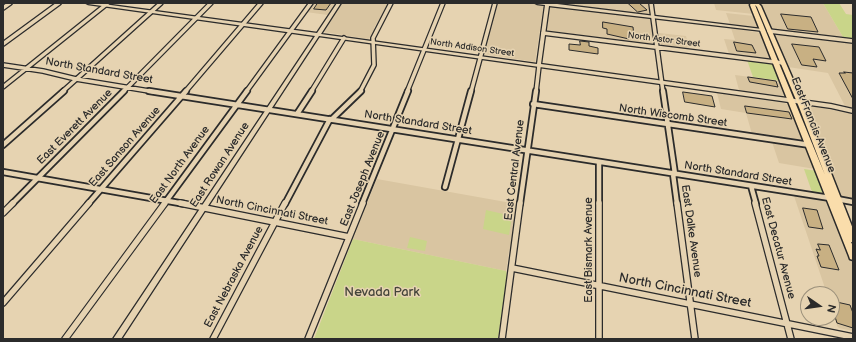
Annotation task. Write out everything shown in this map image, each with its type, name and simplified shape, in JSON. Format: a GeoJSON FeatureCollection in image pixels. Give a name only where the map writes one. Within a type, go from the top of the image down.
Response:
{"type":"FeatureCollection","features":[{"type":"Feature","properties":{"kind":"main road","name":"East Francis Avenue"},"geometry":{"type":"LineString","coordinates":[[853,239],[834,198],[810,145],[796,101],[784,63],[759,6],[754,3],[752,5],[758,21],[776,62],[796,101],[834,198],[853,256]]}},
{"type":"Feature","properties":{"kind":"main road"},"geometry":{"type":"LineString","coordinates":[[758,21],[769,31]]}},
{"type":"Feature","properties":{"kind":"main road"},"geometry":{"type":"LineString","coordinates":[[762,30],[766,32],[774,42]]}},
{"type":"Feature","properties":{"kind":"street"},"geometry":{"type":"LineString","coordinates":[[3,8],[10,3]]}},
{"type":"Feature","properties":{"kind":"street"},"geometry":{"type":"LineString","coordinates":[[3,44],[59,3]]}},
{"type":"Feature","properties":{"kind":"street","name":"North Addison Street"},"geometry":{"type":"LineString","coordinates":[[88,3],[107,4],[152,12],[796,101],[853,111]]}},
{"type":"Feature","properties":{"kind":"street"},"geometry":{"type":"LineString","coordinates":[[3,145],[161,3]]}},
{"type":"Feature","properties":{"kind":"street","name":"East Everett Avenue"},"geometry":{"type":"LineString","coordinates":[[3,213],[211,3]]}},
{"type":"Feature","properties":{"kind":"street","name":"East Sanson Avenue"},"geometry":{"type":"LineString","coordinates":[[3,303],[261,3]]}},
{"type":"Feature","properties":{"kind":"street","name":"East North Avenue"},"geometry":{"type":"LineString","coordinates":[[65,339],[311,3]]}},
{"type":"Feature","properties":{"kind":"street","name":"East Rowan Avenue"},"geometry":{"type":"LineString","coordinates":[[117,339],[339,3]]}},
{"type":"Feature","properties":{"kind":"street","name":"East Nebraska Avenue"},"geometry":{"type":"LineString","coordinates":[[213,339],[331,119],[360,92],[374,65],[373,38],[391,3]]}},
{"type":"Feature","properties":{"kind":"street","name":"East Joseph Avenue"},"geometry":{"type":"LineString","coordinates":[[308,339],[443,3]]}},
{"type":"Feature","properties":{"kind":"street"},"geometry":{"type":"LineString","coordinates":[[445,187],[495,3]]}},
{"type":"Feature","properties":{"kind":"street"},"geometry":{"type":"LineString","coordinates":[[537,3],[762,30]]}},
{"type":"Feature","properties":{"kind":"street","name":"East Dalke Avenue"},"geometry":{"type":"LineString","coordinates":[[651,3],[663,83],[695,339]]}},
{"type":"Feature","properties":{"kind":"street"},"geometry":{"type":"LineString","coordinates":[[3,86],[107,4]]}},
{"type":"Feature","properties":{"kind":"street","name":"East Central Avenue"},"geometry":{"type":"LineString","coordinates":[[502,339],[528,151],[546,4]]}},
{"type":"Feature","properties":{"kind":"street"},"geometry":{"type":"LineString","coordinates":[[769,31],[853,41]]}},
{"type":"Feature","properties":{"kind":"street","name":"North Astor Street"},"geometry":{"type":"LineString","coordinates":[[543,33],[784,63]]}},
{"type":"Feature","properties":{"kind":"street"},"geometry":{"type":"LineString","coordinates":[[297,114],[344,38]]}},
{"type":"Feature","properties":{"kind":"street","name":"North Standard Street"},"geometry":{"type":"LineString","coordinates":[[3,65],[26,68],[76,79],[181,96],[853,202]]}},
{"type":"Feature","properties":{"kind":"street","name":"North Wiscomb Street"},"geometry":{"type":"LineString","coordinates":[[533,104],[810,145]]}},
{"type":"Feature","properties":{"kind":"street","name":"East Bismark Avenue"},"geometry":{"type":"LineString","coordinates":[[599,162],[599,339]]}},
{"type":"Feature","properties":{"kind":"street","name":"North Cincinnati Street"},"geometry":{"type":"LineString","coordinates":[[3,172],[166,200],[349,237]]}},
{"type":"Feature","properties":{"kind":"street","name":"East Decatur Avenue"},"geometry":{"type":"LineString","coordinates":[[751,186],[791,339]]}},
{"type":"Feature","properties":{"kind":"street","name":"North Cincinnati Street"},"geometry":{"type":"LineString","coordinates":[[512,268],[853,337]]}},
{"type":"Feature","properties":{"kind":"shaded area"},"geometry":{"type":"Polygon","coordinates":[[[313,3],[336,3],[328,15],[306,12],[313,3]]]}},
{"type":"Feature","properties":{"kind":"shaded area"},"geometry":{"type":"Polygon","coordinates":[[[342,3],[389,3],[374,28],[375,30],[371,37],[368,39],[324,32],[342,3]]]}},
{"type":"Feature","properties":{"kind":"shaded area"},"geometry":{"type":"Polygon","coordinates":[[[497,3],[544,3],[535,62],[484,54],[497,3]]]}},
{"type":"Feature","properties":{"kind":"shaded area"},"geometry":{"type":"Polygon","coordinates":[[[551,3],[648,3],[650,13],[647,14],[551,3]]]}},
{"type":"Feature","properties":{"kind":"shaded area"},"geometry":{"type":"Polygon","coordinates":[[[714,3],[748,3],[750,4],[754,14],[716,10],[714,3]]]}},
{"type":"Feature","properties":{"kind":"shaded area"},"geometry":{"type":"Polygon","coordinates":[[[759,3],[823,3],[843,37],[771,29],[759,3]]]}},
{"type":"Feature","properties":{"kind":"shaded area"},"geometry":{"type":"Polygon","coordinates":[[[550,6],[650,18],[654,44],[549,31],[547,30],[550,6]]]}},
{"type":"Feature","properties":{"kind":"shaded area"},"geometry":{"type":"Polygon","coordinates":[[[726,13],[754,16],[758,27],[730,24],[726,13]]]}},
{"type":"Feature","properties":{"kind":"shaded area"},"geometry":{"type":"Polygon","coordinates":[[[731,28],[761,33],[772,59],[729,54],[724,39],[735,40],[731,28]]]}},
{"type":"Feature","properties":{"kind":"shaded area"},"geometry":{"type":"Polygon","coordinates":[[[659,33],[686,36],[689,49],[661,45],[659,33]]]}},
{"type":"Feature","properties":{"kind":"shaded area"},"geometry":{"type":"Polygon","coordinates":[[[773,33],[853,42],[853,108],[845,106],[828,73],[788,67],[773,33]]]}},
{"type":"Feature","properties":{"kind":"shaded area"},"geometry":{"type":"Polygon","coordinates":[[[735,75],[782,81],[786,94],[782,96],[739,90],[735,75]]]}},
{"type":"Feature","properties":{"kind":"shaded area"},"geometry":{"type":"Polygon","coordinates":[[[717,93],[790,105],[805,141],[752,134],[746,113],[721,109],[717,93]]]}},
{"type":"Feature","properties":{"kind":"shaded area"},"geometry":{"type":"Polygon","coordinates":[[[812,106],[853,114],[853,198],[839,196],[805,109],[806,107],[812,106]]]}},
{"type":"Feature","properties":{"kind":"shaded area"},"geometry":{"type":"Polygon","coordinates":[[[772,142],[807,148],[815,169],[779,163],[772,142]]]}},
{"type":"Feature","properties":{"kind":"shaded area"},"geometry":{"type":"Polygon","coordinates":[[[377,179],[517,204],[511,248],[509,250],[506,271],[353,239],[377,179]]]}},
{"type":"Feature","properties":{"kind":"shaded area"},"geometry":{"type":"Polygon","coordinates":[[[794,196],[827,200],[830,203],[853,266],[853,331],[839,328],[837,326],[840,326],[840,286],[824,286],[794,196]]]}},
{"type":"Feature","properties":{"kind":"green space"},"geometry":{"type":"Polygon","coordinates":[[[823,3],[839,3],[846,14],[853,15],[853,39],[843,37],[823,3]]]}},
{"type":"Feature","properties":{"kind":"green space"},"geometry":{"type":"Polygon","coordinates":[[[747,60],[773,64],[782,81],[753,77],[747,60]]]}},
{"type":"Feature","properties":{"kind":"green space"},"geometry":{"type":"Polygon","coordinates":[[[804,169],[817,171],[825,193],[812,192],[804,169]]]}},
{"type":"Feature","properties":{"kind":"green space"},"geometry":{"type":"Polygon","coordinates":[[[486,210],[512,216],[509,235],[483,229],[486,210]]]}},
{"type":"Feature","properties":{"kind":"green space"},"geometry":{"type":"Polygon","coordinates":[[[410,237],[427,241],[425,251],[407,248],[410,237]]]}},
{"type":"Feature","properties":{"kind":"green space","name":"Nevada Park"},"geometry":{"type":"Polygon","coordinates":[[[353,239],[506,271],[507,275],[498,339],[314,339],[353,239]]]}},
{"type":"Feature","properties":{"kind":"building"},"geometry":{"type":"Polygon","coordinates":[[[318,3],[331,3],[326,10],[314,9],[318,3]]]}},
{"type":"Feature","properties":{"kind":"building"},"geometry":{"type":"Polygon","coordinates":[[[628,3],[639,3],[647,10],[638,12],[628,3]]]}},
{"type":"Feature","properties":{"kind":"building"},"geometry":{"type":"Polygon","coordinates":[[[781,14],[811,17],[818,32],[788,29],[781,14]]]}},
{"type":"Feature","properties":{"kind":"building"},"geometry":{"type":"Polygon","coordinates":[[[603,22],[633,27],[634,36],[629,36],[629,39],[607,34],[607,29],[603,28],[603,22]]]}},
{"type":"Feature","properties":{"kind":"building"},"geometry":{"type":"Polygon","coordinates":[[[580,41],[589,42],[589,46],[598,48],[598,54],[569,50],[569,44],[580,45],[580,41]]]}},
{"type":"Feature","properties":{"kind":"building"},"geometry":{"type":"Polygon","coordinates":[[[734,42],[752,45],[756,53],[737,51],[734,42]]]}},
{"type":"Feature","properties":{"kind":"building"},"geometry":{"type":"Polygon","coordinates":[[[792,44],[819,47],[826,61],[813,59],[817,67],[802,65],[792,44]]]}},
{"type":"Feature","properties":{"kind":"building"},"geometry":{"type":"Polygon","coordinates":[[[844,72],[853,73],[853,99],[839,73],[845,73],[844,72]]]}},
{"type":"Feature","properties":{"kind":"building"},"geometry":{"type":"Polygon","coordinates":[[[748,77],[776,81],[778,87],[750,82],[748,77]]]}},
{"type":"Feature","properties":{"kind":"building"},"geometry":{"type":"Polygon","coordinates":[[[683,92],[712,96],[715,107],[685,102],[683,92]]]}},
{"type":"Feature","properties":{"kind":"building"},"geometry":{"type":"Polygon","coordinates":[[[745,106],[789,112],[792,119],[747,113],[745,106]]]}},
{"type":"Feature","properties":{"kind":"building"},"geometry":{"type":"Polygon","coordinates":[[[803,208],[817,210],[823,229],[809,227],[803,208]]]}},
{"type":"Feature","properties":{"kind":"building"},"geometry":{"type":"Polygon","coordinates":[[[818,244],[829,245],[839,270],[821,267],[816,249],[820,250],[818,244]]]}},
{"type":"Feature","properties":{"kind":"building"},"geometry":{"type":"Polygon","coordinates":[[[840,303],[850,305],[853,313],[853,328],[840,324],[840,303]]]}}]}
